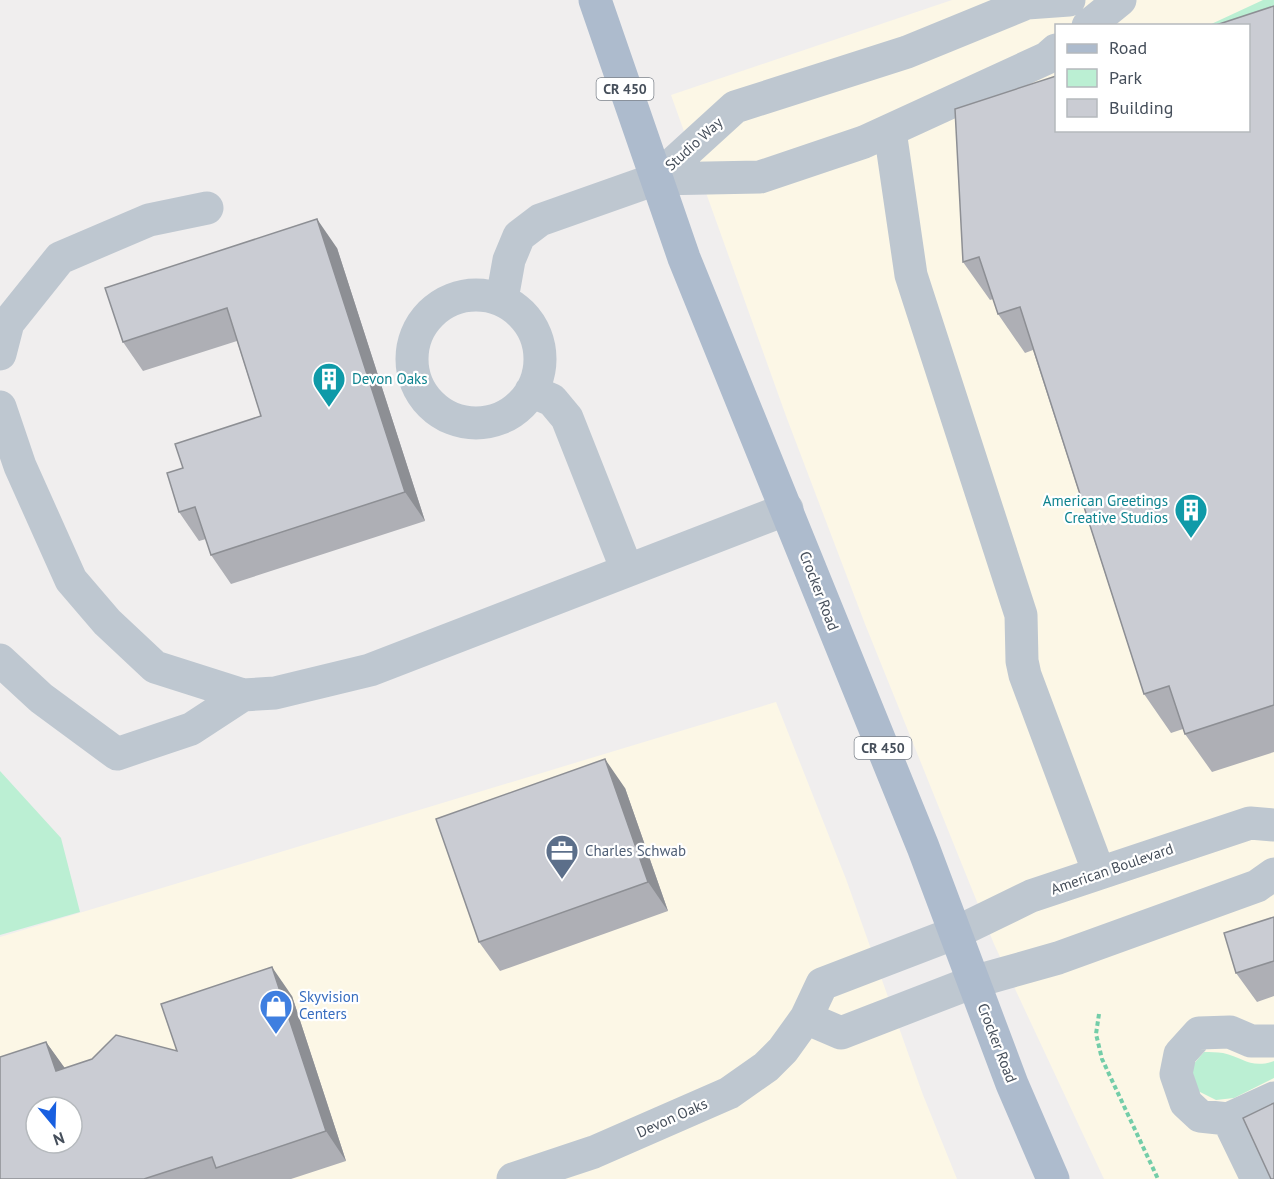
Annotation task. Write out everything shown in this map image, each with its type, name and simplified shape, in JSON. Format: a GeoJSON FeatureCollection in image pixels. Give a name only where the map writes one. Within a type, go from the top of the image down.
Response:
{"type":"FeatureCollection","features":[{"type":"Feature","properties":{"kind":"main road","name":"Crocker Road"},"geometry":{"type":"LineString","coordinates":[[595,0],[684,258],[923,847],[1012,1084],[1053,1179]]}},
{"type":"Feature","properties":{"kind":"street","name":"Studio Way"},"geometry":{"type":"LineString","coordinates":[[656,179],[735,107],[907,52],[1027,3],[1069,0]]}},
{"type":"Feature","properties":{"kind":"street"},"geometry":{"type":"LineString","coordinates":[[1090,24],[1120,0]]}},
{"type":"Feature","properties":{"kind":"street","name":"Studio Way"},"geometry":{"type":"LineString","coordinates":[[656,179],[760,177],[890,131],[1047,58],[1055,52]]}},
{"type":"Feature","properties":{"kind":"street"},"geometry":{"type":"LineString","coordinates":[[890,131],[910,275],[1021,615],[1022,661],[1025,675],[1099,873]]}},
{"type":"Feature","properties":{"kind":"street"},"geometry":{"type":"LineString","coordinates":[[501,299],[509,260],[519,236],[540,220],[656,179]]}},
{"type":"Feature","properties":{"kind":"street"},"geometry":{"type":"LineString","coordinates":[[0,354],[8,323],[60,258],[149,220],[207,208]]}},
{"type":"Feature","properties":{"kind":"street"},"geometry":{"type":"LineString","coordinates":[[480,294],[501,299],[520,311],[533,328],[540,349],[539,371],[531,391],[518,408],[499,419],[478,423],[458,421],[439,412],[424,397],[415,379],[411,358],[415,338],[425,319],[440,305],[459,297],[480,294]]}},
{"type":"Feature","properties":{"kind":"street"},"geometry":{"type":"LineString","coordinates":[[531,391],[552,400],[567,418],[627,570]]}},
{"type":"Feature","properties":{"kind":"street"},"geometry":{"type":"LineString","coordinates":[[0,407],[5,442],[20,466],[71,580],[107,622],[156,667],[243,694],[275,693],[370,670],[787,509]]}},
{"type":"Feature","properties":{"kind":"street"},"geometry":{"type":"LineString","coordinates":[[0,660],[41,698],[117,754],[191,729],[243,694]]}},
{"type":"Feature","properties":{"kind":"street","name":"American Boulevard"},"geometry":{"type":"LineString","coordinates":[[955,933],[1031,896],[1250,823],[1274,825]]}},
{"type":"Feature","properties":{"kind":"street"},"geometry":{"type":"LineString","coordinates":[[806,1018],[841,1033],[973,982],[1069,954],[1257,886],[1274,874]]}},
{"type":"Feature","properties":{"kind":"street","name":"Devon Oaks"},"geometry":{"type":"LineString","coordinates":[[513,1179],[594,1152],[729,1093],[766,1067],[783,1050],[806,1018],[822,984],[955,933]]}},
{"type":"Feature","properties":{"kind":"street"},"geometry":{"type":"LineString","coordinates":[[1274,1041],[1251,1041],[1230,1032],[1199,1033],[1180,1054],[1176,1074],[1186,1102],[1200,1116],[1228,1119],[1274,1098]]}},
{"type":"Feature","properties":{"kind":"street"},"geometry":{"type":"LineString","coordinates":[[1228,1119],[1257,1179]]}},
{"type":"Feature","properties":{"kind":"path"},"geometry":{"type":"LineString","coordinates":[[1099,1014],[1096,1034],[1102,1059],[1158,1179]]}},
{"type":"Feature","properties":{"kind":"shaded area"},"geometry":{"type":"Polygon","coordinates":[[[952,0],[1274,0],[1274,1179],[1104,1179],[994,944],[865,624],[786,416],[671,95],[952,0]]]}},
{"type":"Feature","properties":{"kind":"shaded area"},"geometry":{"type":"Polygon","coordinates":[[[776,702],[846,879],[923,1095],[957,1179],[0,1179],[0,937],[776,702]]]}},
{"type":"Feature","properties":{"kind":"green space"},"geometry":{"type":"Polygon","coordinates":[[[1263,0],[1274,0],[1274,54],[1250,28],[1250,24],[1211,24],[1263,0]]]}},
{"type":"Feature","properties":{"kind":"green space"},"geometry":{"type":"Polygon","coordinates":[[[0,771],[61,838],[80,912],[0,935],[0,771]]]}},
{"type":"Feature","properties":{"kind":"green space"},"geometry":{"type":"Polygon","coordinates":[[[1204,1052],[1223,1053],[1259,1064],[1274,1061],[1274,1078],[1234,1098],[1216,1100],[1198,1091],[1191,1067],[1204,1052]]]}},
{"type":"Feature","properties":{"kind":"building","name":"American Greetings Creative Studios"},"geometry":{"type":"Polygon","coordinates":[[[1274,6],[1274,705],[1185,734],[1169,686],[1144,694],[1020,307],[998,314],[979,257],[963,262],[955,109],[1055,76],[1055,132],[1250,132],[1250,24],[1219,24],[1274,6]]]}},
{"type":"Feature","properties":{"kind":"building","name":"Devon Oaks"},"geometry":{"type":"Polygon","coordinates":[[[317,219],[405,492],[211,555],[195,507],[179,512],[167,473],[183,468],[175,444],[261,416],[227,308],[123,342],[105,288],[317,219]]]}},
{"type":"Feature","properties":{"kind":"building","name":"Charles Schwab"},"geometry":{"type":"Polygon","coordinates":[[[605,759],[648,882],[479,942],[436,819],[605,759]]]}},
{"type":"Feature","properties":{"kind":"building"},"geometry":{"type":"Polygon","coordinates":[[[1274,917],[1274,961],[1236,973],[1224,933],[1274,917]]]}},
{"type":"Feature","properties":{"kind":"building"},"geometry":{"type":"Polygon","coordinates":[[[272,967],[326,1131],[216,1168],[212,1157],[144,1179],[0,1179],[0,1057],[46,1042],[56,1071],[92,1059],[116,1035],[177,1051],[161,1004],[272,967]]]}},
{"type":"Feature","properties":{"kind":"building"},"geometry":{"type":"Polygon","coordinates":[[[1274,1103],[1274,1179],[1271,1179],[1243,1118],[1274,1103]]]}},
{"type":"Feature","properties":{"kind":"place","name":"Devon Oaks"},"geometry":{"type":"Point","coordinates":[329,408]}},
{"type":"Feature","properties":{"kind":"place","name":"American Greetings Creative Studios"},"geometry":{"type":"Point","coordinates":[1191,539]}},
{"type":"Feature","properties":{"kind":"place","name":"Charles Schwab"},"geometry":{"type":"Point","coordinates":[562,880]}},
{"type":"Feature","properties":{"kind":"place","name":"Skyvision Centers"},"geometry":{"type":"Point","coordinates":[276,1035]}}]}
